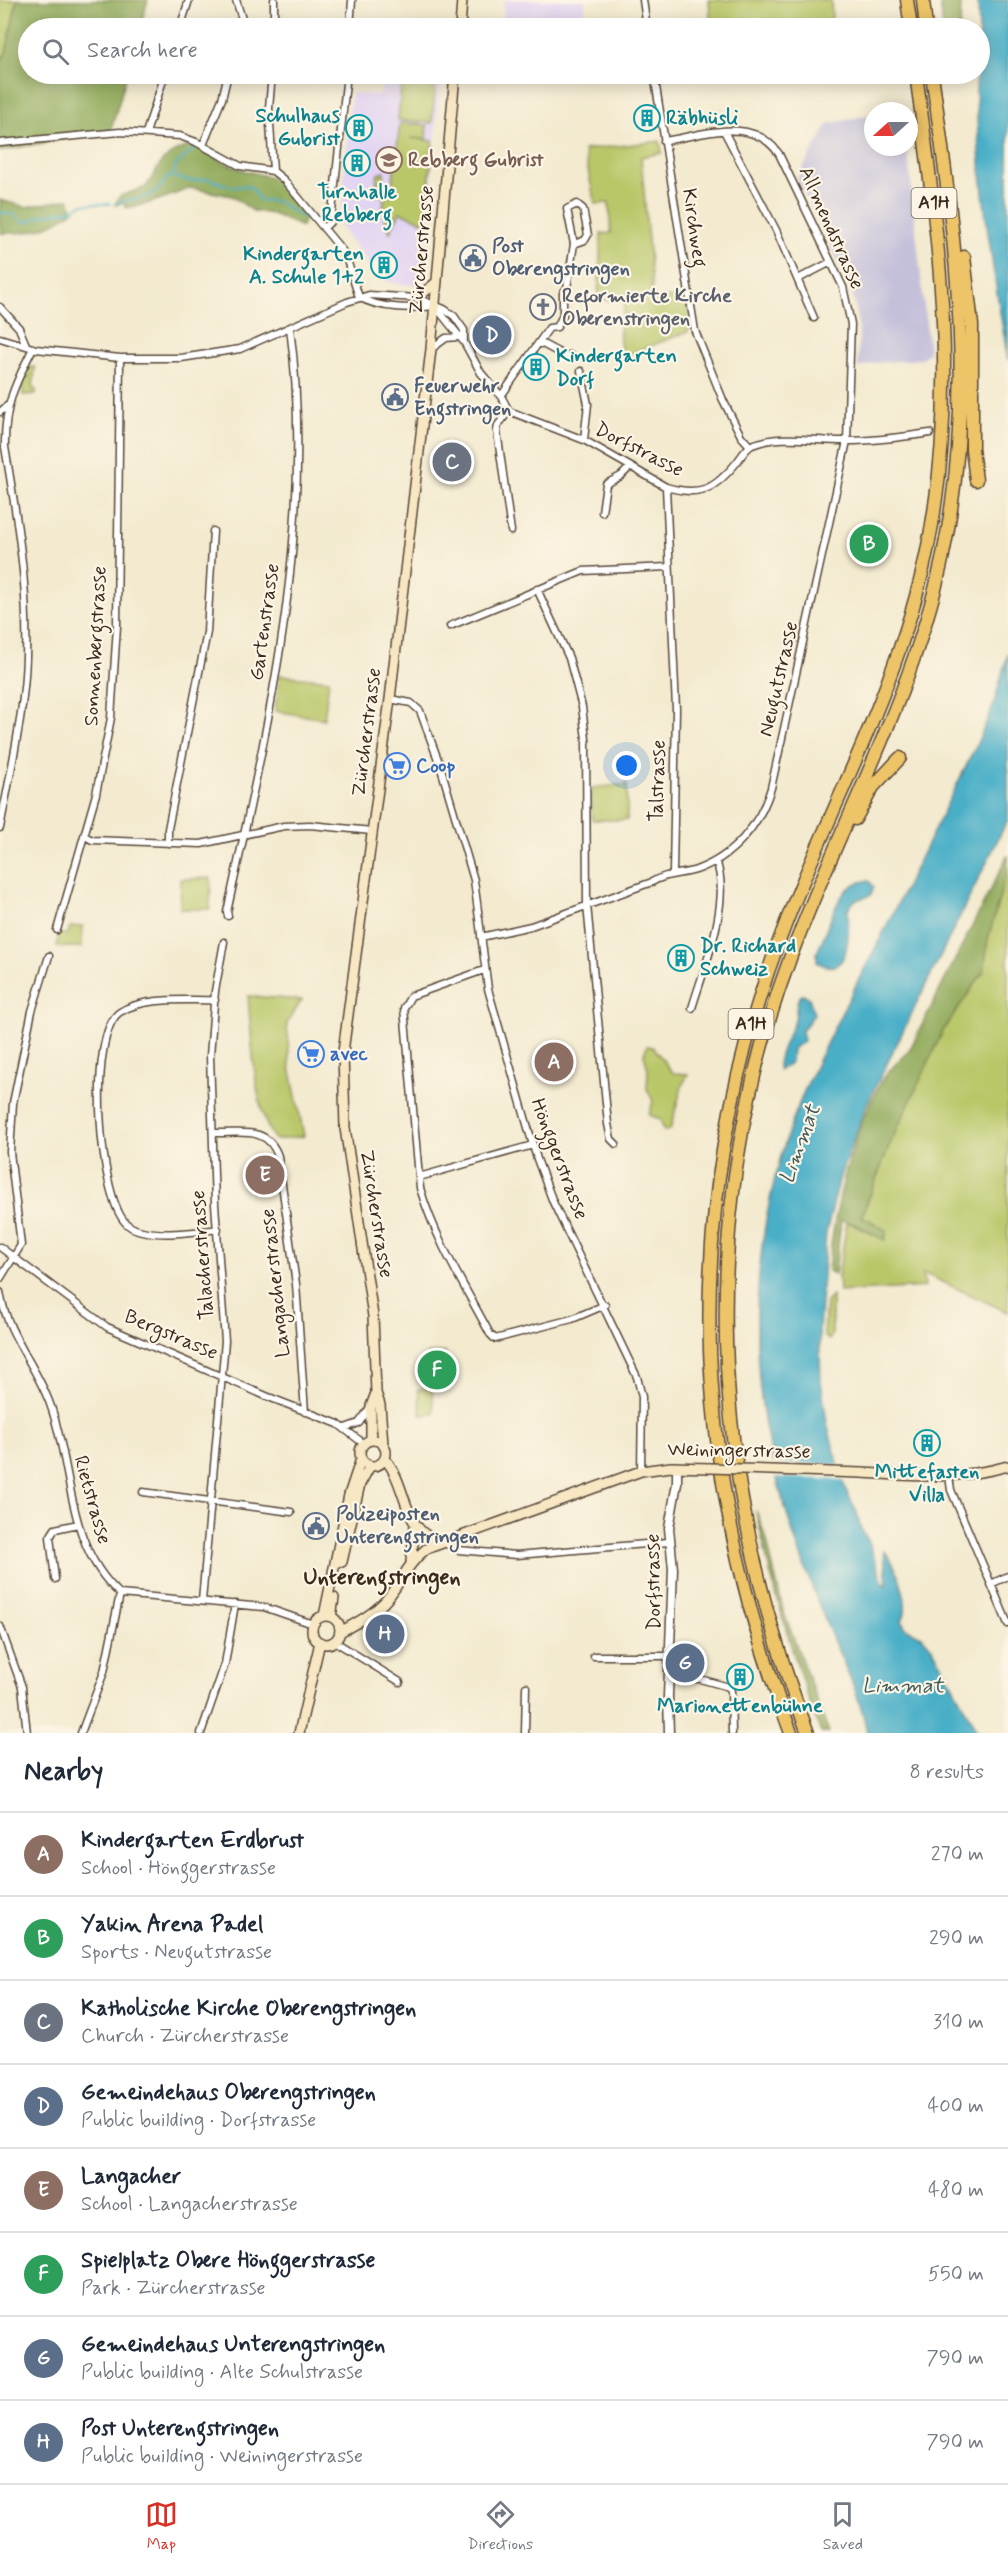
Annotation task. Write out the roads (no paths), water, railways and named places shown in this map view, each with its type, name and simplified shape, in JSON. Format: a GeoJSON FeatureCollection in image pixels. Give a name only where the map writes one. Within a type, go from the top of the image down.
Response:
{"type":"FeatureCollection","features":[{"type":"Feature","properties":{"kind":"highway"},"geometry":{"type":"LineString","coordinates":[[907,0],[909,18]]}},
{"type":"Feature","properties":{"kind":"highway"},"geometry":{"type":"LineString","coordinates":[[923,0],[925,18]]}},
{"type":"Feature","properties":{"kind":"highway","name":"A1H"},"geometry":{"type":"LineString","coordinates":[[791,1733],[743,1585],[720,1473],[709,1353],[712,1233],[719,1166],[730,1108],[761,993],[787,920],[862,748],[899,652],[927,556],[938,496],[945,417],[946,334],[940,252],[917,84]]}},
{"type":"Feature","properties":{"kind":"highway","name":"A1H"},"geometry":{"type":"LineString","coordinates":[[808,1733],[766,1608],[743,1511],[729,1422],[724,1301],[730,1207],[752,1083],[780,984],[825,872],[880,747],[915,652],[941,563],[954,492],[962,395],[961,321],[956,254],[933,84]]}},
{"type":"Feature","properties":{"kind":"highway"},"geometry":{"type":"LineString","coordinates":[[934,90],[970,297],[974,384],[972,456],[976,480]]}},
{"type":"Feature","properties":{"kind":"highway"},"geometry":{"type":"LineString","coordinates":[[825,872],[873,788],[900,758]]}},
{"type":"Feature","properties":{"kind":"main road"},"geometry":{"type":"LineString","coordinates":[[461,18],[462,0]]}},
{"type":"Feature","properties":{"kind":"main road","name":"Zürcherstrasse"},"geometry":{"type":"LineString","coordinates":[[385,1459],[380,1405],[376,1394],[373,1316],[345,1128],[343,1052],[390,699],[430,349],[451,84]]}},
{"type":"Feature","properties":{"kind":"main road"},"geometry":{"type":"LineString","coordinates":[[417,298],[437,282]]}},
{"type":"Feature","properties":{"kind":"main road","name":"Zürcherstrasse"},"geometry":{"type":"LineString","coordinates":[[328,1616],[351,1485],[361,1460],[359,1451],[367,1441],[371,1406],[376,1394]]}},
{"type":"Feature","properties":{"kind":"main road"},"geometry":{"type":"LineString","coordinates":[[367,1441],[382,1444]]}},
{"type":"Feature","properties":{"kind":"main road"},"geometry":{"type":"LineString","coordinates":[[361,1460],[370,1466],[377,1466],[385,1459],[396,1477],[415,1525],[428,1538],[445,1543]]}},
{"type":"Feature","properties":{"kind":"main road"},"geometry":{"type":"LineString","coordinates":[[328,1616],[338,1623],[340,1632],[334,1641],[320,1642],[314,1637],[313,1624],[328,1616],[360,1484],[370,1466]]}},
{"type":"Feature","properties":{"kind":"main road","name":"Weiningerstrasse"},"geometry":{"type":"LineString","coordinates":[[411,1561],[426,1549],[641,1471],[677,1467],[949,1476],[980,1473],[1008,1466]]}},
{"type":"Feature","properties":{"kind":"main road","name":"Weiningerstrasse"},"geometry":{"type":"LineString","coordinates":[[340,1632],[378,1609],[389,1597],[411,1561],[415,1542],[415,1525]]}},
{"type":"Feature","properties":{"kind":"main road"},"geometry":{"type":"LineString","coordinates":[[299,1733],[320,1642]]}},
{"type":"Feature","properties":{"kind":"street"},"geometry":{"type":"LineString","coordinates":[[183,18],[189,0]]}},
{"type":"Feature","properties":{"kind":"street"},"geometry":{"type":"LineString","coordinates":[[236,0],[242,18]]}},
{"type":"Feature","properties":{"kind":"street"},"geometry":{"type":"LineString","coordinates":[[274,0],[274,18]]}},
{"type":"Feature","properties":{"kind":"street"},"geometry":{"type":"LineString","coordinates":[[351,18],[352,0]]}},
{"type":"Feature","properties":{"kind":"street"},"geometry":{"type":"LineString","coordinates":[[643,0],[646,18]]}},
{"type":"Feature","properties":{"kind":"street"},"geometry":{"type":"LineString","coordinates":[[146,133],[162,84]]}},
{"type":"Feature","properties":{"kind":"street"},"geometry":{"type":"LineString","coordinates":[[203,145],[222,99],[226,84]]}},
{"type":"Feature","properties":{"kind":"street"},"geometry":{"type":"LineString","coordinates":[[271,84],[269,108],[273,171]]}},
{"type":"Feature","properties":{"kind":"street"},"geometry":{"type":"LineString","coordinates":[[325,227],[331,221],[346,84]]}},
{"type":"Feature","properties":{"kind":"street","name":"Kirchweg"},"geometry":{"type":"LineString","coordinates":[[655,84],[695,331],[723,399],[741,436],[750,446]]}},
{"type":"Feature","properties":{"kind":"street"},"geometry":{"type":"LineString","coordinates":[[724,131],[776,230],[814,318]]}},
{"type":"Feature","properties":{"kind":"street","name":"Allmendstrasse"},"geometry":{"type":"LineString","coordinates":[[664,141],[724,131],[755,132],[774,146],[843,287],[851,324],[848,441]]}},
{"type":"Feature","properties":{"kind":"street"},"geometry":{"type":"LineString","coordinates":[[0,143],[120,132],[180,136],[203,145],[240,166],[273,171],[325,227],[345,254],[359,297],[370,303],[416,308],[434,306]]}},
{"type":"Feature","properties":{"kind":"street"},"geometry":{"type":"LineString","coordinates":[[501,396],[549,328],[557,327],[563,315],[563,293],[567,288],[574,243],[567,208],[577,204],[583,208],[588,235],[585,240],[574,243]]}},
{"type":"Feature","properties":{"kind":"street"},"geometry":{"type":"LineString","coordinates":[[798,279],[831,262]]}},
{"type":"Feature","properties":{"kind":"street"},"geometry":{"type":"LineString","coordinates":[[0,338],[33,348],[120,357],[161,359],[208,355],[240,349],[359,297],[369,295],[417,298],[434,306],[461,339],[481,373],[501,396],[509,411],[498,425],[497,431],[511,531]]}},
{"type":"Feature","properties":{"kind":"street"},"geometry":{"type":"LineString","coordinates":[[0,307],[20,328],[26,345]]}},
{"type":"Feature","properties":{"kind":"street","name":"Gartenstrasse"},"geometry":{"type":"LineString","coordinates":[[228,916],[274,684],[293,543],[296,397],[290,328]]}},
{"type":"Feature","properties":{"kind":"street"},"geometry":{"type":"LineString","coordinates":[[430,349],[446,338],[461,339]]}},
{"type":"Feature","properties":{"kind":"street"},"geometry":{"type":"LineString","coordinates":[[539,342],[565,356],[570,355]]}},
{"type":"Feature","properties":{"kind":"street"},"geometry":{"type":"LineString","coordinates":[[0,828],[23,697],[26,635],[24,579],[5,447],[7,406],[15,382],[33,348]]}},
{"type":"Feature","properties":{"kind":"street","name":"Sonnenbergstrasse"},"geometry":{"type":"LineString","coordinates":[[57,930],[85,836],[105,752],[114,693],[117,626],[120,357]]}},
{"type":"Feature","properties":{"kind":"street"},"geometry":{"type":"LineString","coordinates":[[581,371],[588,404],[584,440]]}},
{"type":"Feature","properties":{"kind":"street"},"geometry":{"type":"LineString","coordinates":[[0,412],[7,406]]}},
{"type":"Feature","properties":{"kind":"street","name":"Dorfstrasse"},"geometry":{"type":"LineString","coordinates":[[509,411],[584,440],[666,487],[693,492],[708,488],[728,473],[750,446]]}},
{"type":"Feature","properties":{"kind":"street"},"geometry":{"type":"LineString","coordinates":[[750,446],[782,440],[848,441],[930,433]]}},
{"type":"Feature","properties":{"kind":"street","name":"Neugutstrasse"},"geometry":{"type":"LineString","coordinates":[[673,874],[696,870],[716,861],[755,825],[766,806],[848,441]]}},
{"type":"Feature","properties":{"kind":"street"},"geometry":{"type":"LineString","coordinates":[[602,512],[606,484],[621,477],[630,467]]}},
{"type":"Feature","properties":{"kind":"street","name":"Talstrasse"},"geometry":{"type":"LineString","coordinates":[[666,487],[676,709],[673,874]]}},
{"type":"Feature","properties":{"kind":"street"},"geometry":{"type":"LineString","coordinates":[[168,843],[168,829],[207,632],[213,531]]}},
{"type":"Feature","properties":{"kind":"street"},"geometry":{"type":"LineString","coordinates":[[450,627],[583,571],[668,567]]}},
{"type":"Feature","properties":{"kind":"street"},"geometry":{"type":"LineString","coordinates":[[537,589],[569,658],[582,707],[586,739],[587,905],[608,1124],[611,1139],[616,1144]]}},
{"type":"Feature","properties":{"kind":"street","name":"Hönggerstrasse"},"geometry":{"type":"LineString","coordinates":[[390,699],[415,706],[424,721],[464,841],[476,893],[484,970],[501,1041],[533,1145],[553,1202],[605,1305],[637,1377],[642,1396],[641,1471]]}},
{"type":"Feature","properties":{"kind":"street"},"geometry":{"type":"LineString","coordinates":[[85,836],[92,840],[201,844],[284,826],[310,825],[372,831]]}},
{"type":"Feature","properties":{"kind":"street"},"geometry":{"type":"LineString","coordinates":[[692,1008],[715,932],[720,879],[716,861]]}},
{"type":"Feature","properties":{"kind":"street"},"geometry":{"type":"LineString","coordinates":[[481,937],[531,926],[673,874]]}},
{"type":"Feature","properties":{"kind":"street","name":"Talacherstrasse"},"geometry":{"type":"LineString","coordinates":[[202,1601],[224,1377],[225,1341],[210,1056],[215,1000],[224,942]]}},
{"type":"Feature","properties":{"kind":"street"},"geometry":{"type":"LineString","coordinates":[[0,1279],[21,1245],[10,1152],[13,1103],[30,1021],[49,956]]}},
{"type":"Feature","properties":{"kind":"street"},"geometry":{"type":"LineString","coordinates":[[484,970],[411,996],[404,1008],[403,1018],[423,1200],[490,1334],[495,1339],[572,1319],[605,1305]]}},
{"type":"Feature","properties":{"kind":"street"},"geometry":{"type":"LineString","coordinates":[[215,1000],[137,1005],[120,1012],[113,1018],[106,1032],[101,1072],[101,1123],[109,1182],[118,1212],[127,1224],[145,1232],[218,1228]]}},
{"type":"Feature","properties":{"kind":"street","name":"Langacherstrasse"},"geometry":{"type":"LineString","coordinates":[[213,1133],[260,1134],[276,1149],[297,1302],[305,1412]]}},
{"type":"Feature","properties":{"kind":"street"},"geometry":{"type":"LineString","coordinates":[[419,1177],[533,1145]]}},
{"type":"Feature","properties":{"kind":"street","name":"Bergstrasse"},"geometry":{"type":"LineString","coordinates":[[0,1247],[107,1327],[345,1428],[367,1441]]}},
{"type":"Feature","properties":{"kind":"street","name":"Rietstrasse"},"geometry":{"type":"LineString","coordinates":[[0,1292],[9,1326],[50,1403],[78,1524],[97,1568],[120,1594]]}},
{"type":"Feature","properties":{"kind":"street"},"geometry":{"type":"LineString","coordinates":[[345,1428],[359,1423],[371,1406]]}},
{"type":"Feature","properties":{"kind":"street","name":"Dorfstrasse"},"geometry":{"type":"LineString","coordinates":[[669,1733],[673,1569],[669,1542],[677,1467]]}},
{"type":"Feature","properties":{"kind":"street"},"geometry":{"type":"LineString","coordinates":[[949,1476],[951,1490],[1008,1624]]}},
{"type":"Feature","properties":{"kind":"street"},"geometry":{"type":"LineString","coordinates":[[143,1492],[211,1499],[291,1512]]}},
{"type":"Feature","properties":{"kind":"street"},"geometry":{"type":"LineString","coordinates":[[55,1579],[50,1537],[55,1529],[78,1524]]}},
{"type":"Feature","properties":{"kind":"street"},"geometry":{"type":"LineString","coordinates":[[445,1543],[458,1550],[517,1555],[669,1542]]}},
{"type":"Feature","properties":{"kind":"street"},"geometry":{"type":"LineString","coordinates":[[991,1584],[1008,1576]]}},
{"type":"Feature","properties":{"kind":"street"},"geometry":{"type":"LineString","coordinates":[[81,1733],[104,1672],[120,1594],[236,1604],[275,1610],[313,1624]]}},
{"type":"Feature","properties":{"kind":"street"},"geometry":{"type":"LineString","coordinates":[[201,1733],[225,1664],[236,1604]]}},
{"type":"Feature","properties":{"kind":"street"},"geometry":{"type":"LineString","coordinates":[[0,1626],[22,1687],[27,1733]]}},
{"type":"Feature","properties":{"kind":"street"},"geometry":{"type":"LineString","coordinates":[[334,1641],[400,1682]]}},
{"type":"Feature","properties":{"kind":"street"},"geometry":{"type":"LineString","coordinates":[[594,1656],[670,1656]]}},
{"type":"Feature","properties":{"kind":"street"},"geometry":{"type":"LineString","coordinates":[[669,1677],[699,1679],[729,1687],[732,1733]]}},
{"type":"Feature","properties":{"kind":"street"},"geometry":{"type":"LineString","coordinates":[[525,1733],[526,1687]]}},
{"type":"Feature","properties":{"kind":"water"},"geometry":{"type":"Polygon","coordinates":[[[978,0],[1008,0],[1008,360],[982,182],[977,110],[976,84],[990,84],[990,18],[978,18],[978,0]]]}},
{"type":"Feature","properties":{"kind":"water","name":"Limmat"},"geometry":{"type":"Polygon","coordinates":[[[1008,653],[1008,819],[866,1106],[841,1173],[826,1233],[819,1330],[821,1381],[827,1424],[845,1488],[857,1513],[861,1529],[868,1540],[883,1583],[887,1585],[884,1551],[898,1574],[904,1595],[905,1613],[902,1620],[905,1628],[922,1636],[933,1649],[978,1733],[867,1733],[854,1688],[802,1561],[772,1459],[763,1412],[758,1365],[759,1270],[776,1176],[789,1131],[806,1087],[976,746],[993,706],[1008,653]]]}},
{"type":"Feature","properties":{"kind":"water"},"geometry":{"type":"Polygon","coordinates":[[[869,881],[874,887],[871,895],[854,901],[848,909],[848,939],[842,959],[837,965],[828,966],[817,962],[817,952],[841,897],[849,888],[869,881]]]}},
{"type":"Feature","properties":{"kind":"water"},"geometry":{"type":"Polygon","coordinates":[[[804,994],[809,998],[814,1014],[802,1031],[804,1041],[792,1049],[791,1062],[779,1070],[780,1054],[794,1023],[797,1002],[804,994]]]}},
{"type":"Feature","properties":{"kind":"waterway"},"geometry":{"type":"LineString","coordinates":[[175,175],[175,166],[197,146]]}},
{"type":"Feature","properties":{"kind":"waterway"},"geometry":{"type":"LineString","coordinates":[[115,203],[152,194],[158,190],[168,176],[191,181],[209,179],[232,187],[252,188],[259,200],[276,201],[304,218]]}},
{"type":"Feature","properties":{"kind":"waterway"},"geometry":{"type":"LineString","coordinates":[[0,213],[13,214],[23,222],[28,222],[40,216],[72,210],[82,204],[110,204]]}},
{"type":"Feature","properties":{"kind":"place","name":"Räbhüsli"},"geometry":{"type":"Point","coordinates":[647,118]}},
{"type":"Feature","properties":{"kind":"place","name":"Schulhaus Gubrist"},"geometry":{"type":"Point","coordinates":[359,128]}},
{"type":"Feature","properties":{"kind":"place","name":"Rebberg Gubrist"},"geometry":{"type":"Point","coordinates":[389,160]}},
{"type":"Feature","properties":{"kind":"place","name":"Turnhalle Rebberg"},"geometry":{"type":"Point","coordinates":[357,163]}},
{"type":"Feature","properties":{"kind":"place","name":"Post Oberengstringen"},"geometry":{"type":"Point","coordinates":[473,258]}},
{"type":"Feature","properties":{"kind":"place","name":"Kindergarten A. Schule 1+2"},"geometry":{"type":"Point","coordinates":[384,265]}},
{"type":"Feature","properties":{"kind":"place","name":"Reformierte Kirche Oberenstringen"},"geometry":{"type":"Point","coordinates":[543,307]}},
{"type":"Feature","properties":{"kind":"place","name":"Gemeindehaus Oberengstringen"},"geometry":{"type":"Point","coordinates":[492,335]}},
{"type":"Feature","properties":{"kind":"place","name":"Kindergarten Dorf"},"geometry":{"type":"Point","coordinates":[536,367]}},
{"type":"Feature","properties":{"kind":"place","name":"Feuerwehr Engstringen"},"geometry":{"type":"Point","coordinates":[395,397]}},
{"type":"Feature","properties":{"kind":"place","name":"Katholische Kirche Oberengstringen"},"geometry":{"type":"Point","coordinates":[452,462]}},
{"type":"Feature","properties":{"kind":"place","name":"Yakin Arena Padel"},"geometry":{"type":"Point","coordinates":[869,544]}},
{"type":"Feature","properties":{"kind":"place","name":"Coop"},"geometry":{"type":"Point","coordinates":[397,766]}},
{"type":"Feature","properties":{"kind":"place","name":"Dr. Richard Schweiz"},"geometry":{"type":"Point","coordinates":[681,958]}},
{"type":"Feature","properties":{"kind":"place","name":"avec"},"geometry":{"type":"Point","coordinates":[311,1054]}},
{"type":"Feature","properties":{"kind":"place","name":"Kindergarten Erdbrust"},"geometry":{"type":"Point","coordinates":[554,1062]}},
{"type":"Feature","properties":{"kind":"place","name":"Langacher"},"geometry":{"type":"Point","coordinates":[265,1175]}},
{"type":"Feature","properties":{"kind":"place","name":"Spielplatz Obere Hönggerstrasse"},"geometry":{"type":"Point","coordinates":[437,1370]}},
{"type":"Feature","properties":{"kind":"place","name":"Mittefasten Villa"},"geometry":{"type":"Point","coordinates":[927,1443]}},
{"type":"Feature","properties":{"kind":"place","name":"Polizeiposten Unterengstringen"},"geometry":{"type":"Point","coordinates":[316,1526]}},
{"type":"Feature","properties":{"kind":"place","name":"Post Unterengstringen"},"geometry":{"type":"Point","coordinates":[385,1634]}},
{"type":"Feature","properties":{"kind":"place","name":"Gemeindehaus Unterengstringen"},"geometry":{"type":"Point","coordinates":[685,1663]}},
{"type":"Feature","properties":{"kind":"place","name":"Marionettenbühne"},"geometry":{"type":"Point","coordinates":[740,1677]}},
{"type":"Feature","properties":{"kind":"district","name":"Unterengstringen"},"geometry":{"type":"Point","coordinates":[382,1578]}}]}
